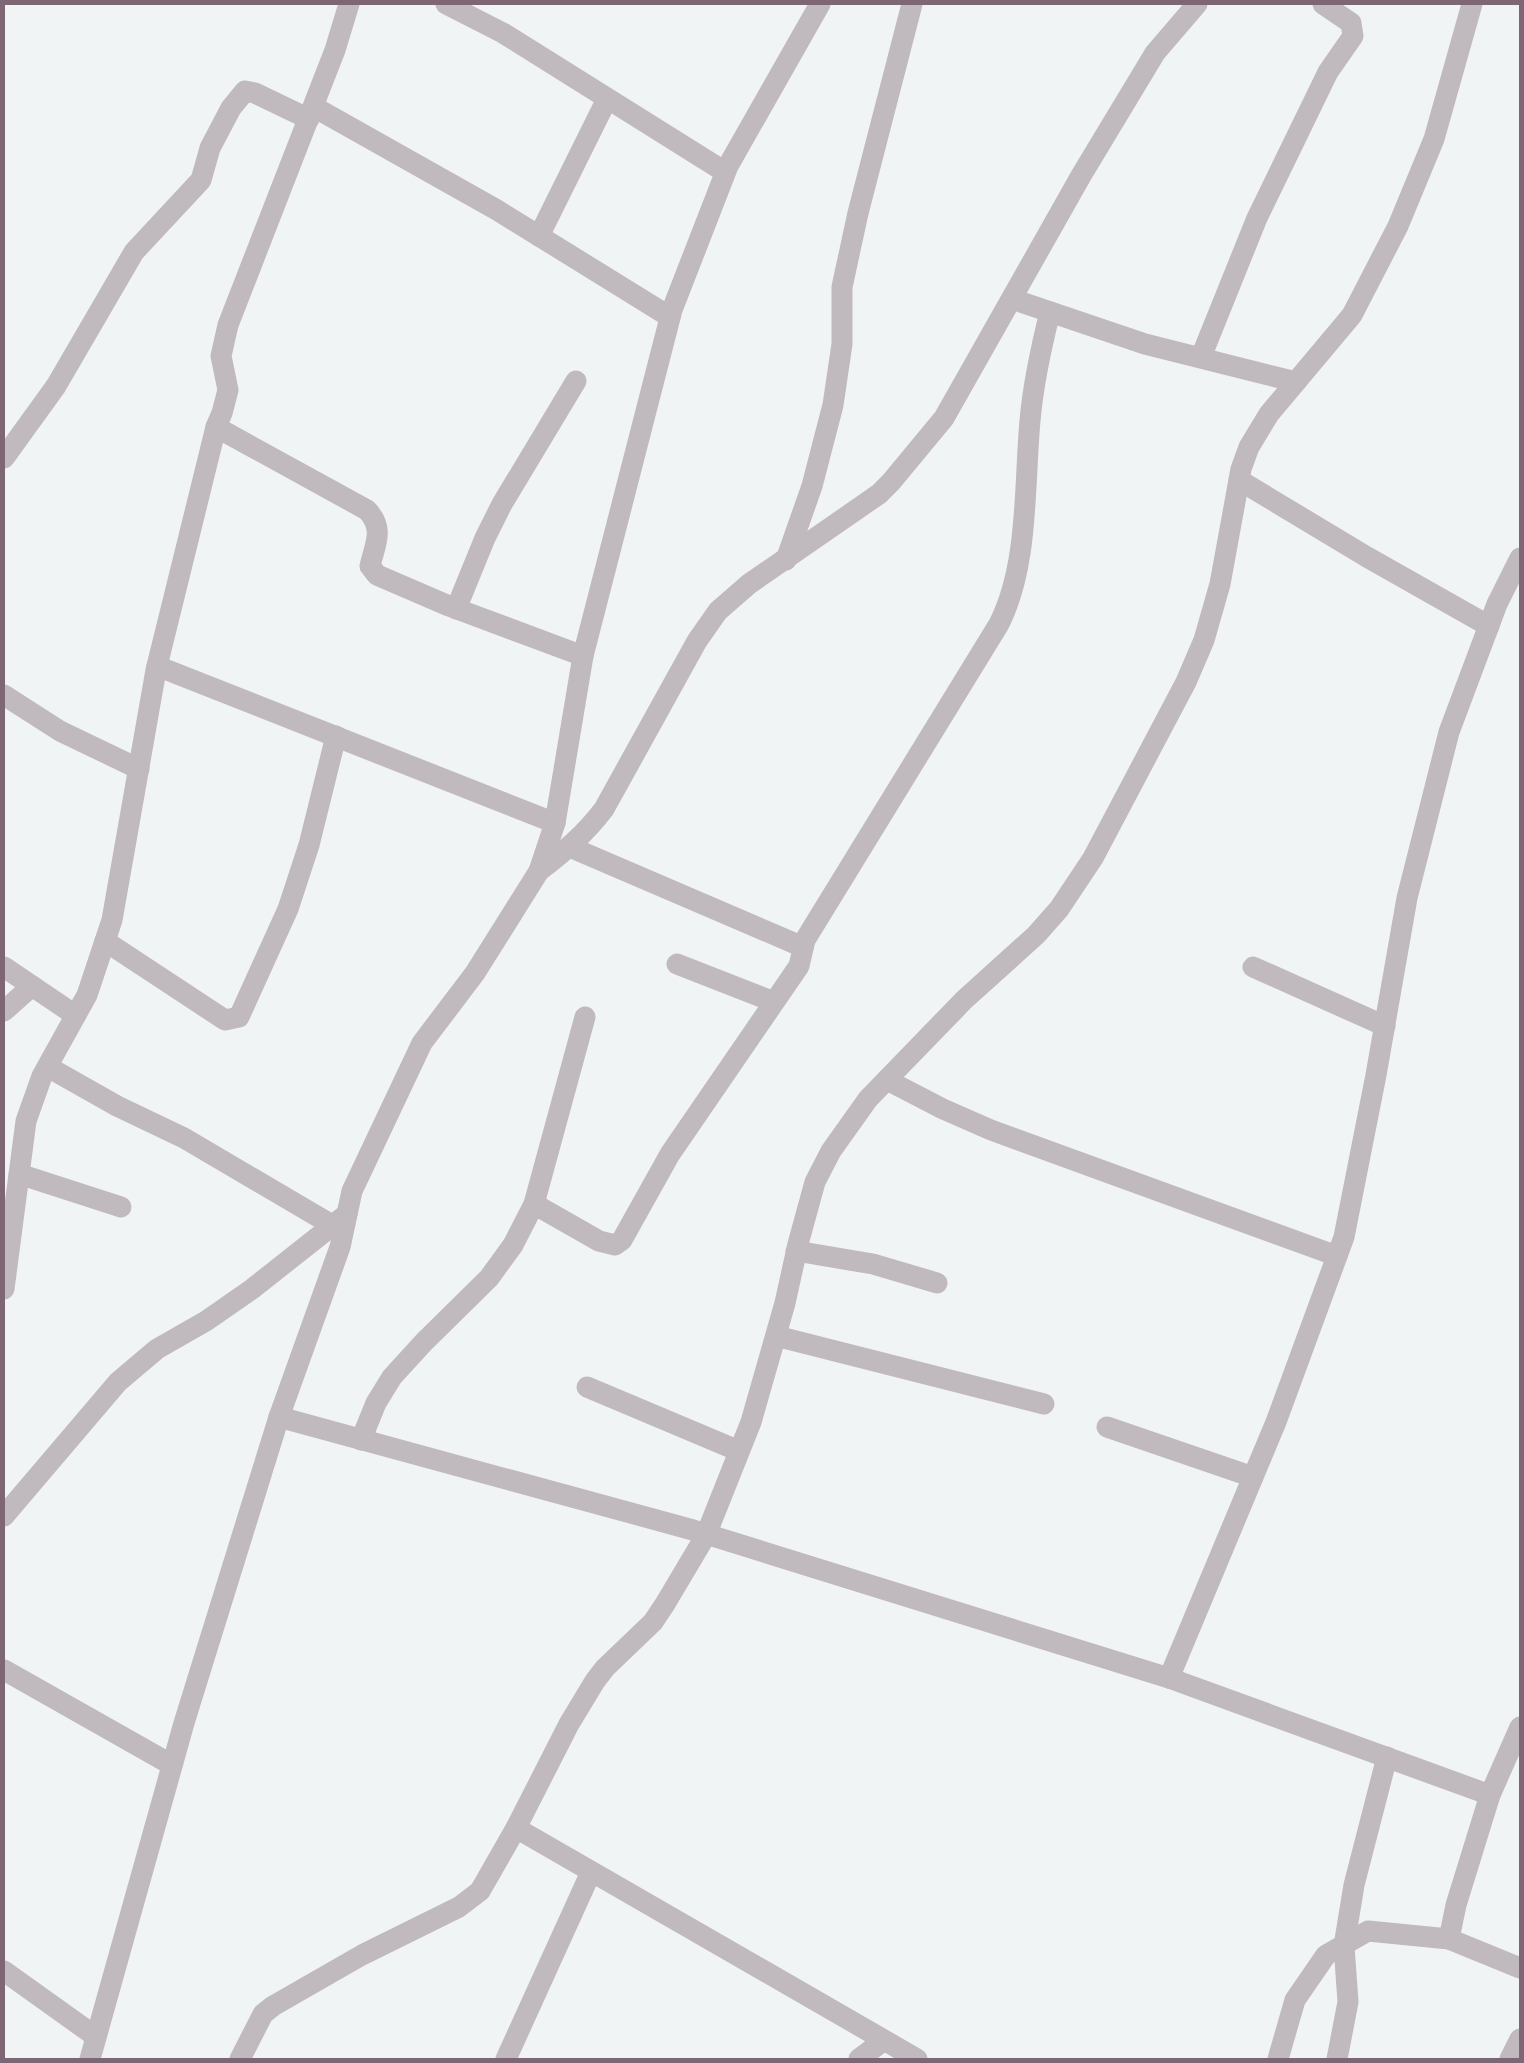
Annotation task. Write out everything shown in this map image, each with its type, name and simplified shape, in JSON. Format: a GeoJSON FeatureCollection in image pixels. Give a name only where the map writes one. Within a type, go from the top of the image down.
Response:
{"type":"FeatureCollection","features":[{"type":"Feature","properties":{"kind":"street"},"geometry":{"type":"LineString","coordinates":[[4,1288],[14,1168],[32,1100],[87,995],[112,920],[157,666],[216,426],[222,413],[228,390],[221,356],[228,325],[335,50],[349,4]]}},
{"type":"Feature","properties":{"kind":"street"},"geometry":{"type":"LineString","coordinates":[[446,4],[503,33],[725,172]]}},
{"type":"Feature","properties":{"kind":"street"},"geometry":{"type":"LineString","coordinates":[[90,2059],[95,2036],[129,1925],[172,1765],[278,1417],[340,1247],[340,1220],[422,1043],[475,973],[539,871],[555,823],[583,656],[670,317],[725,172],[820,4]]}},
{"type":"Feature","properties":{"kind":"street"},"geometry":{"type":"LineString","coordinates":[[786,560],[812,486],[833,405],[842,344],[842,287],[858,213],[912,4]]}},
{"type":"Feature","properties":{"kind":"street"},"geometry":{"type":"LineString","coordinates":[[539,871],[587,832],[604,809],[697,641],[718,611],[743,588],[879,494],[944,418],[1082,174],[1155,53],[1198,4]]}},
{"type":"Feature","properties":{"kind":"street"},"geometry":{"type":"LineString","coordinates":[[1201,358],[1257,218],[1328,72],[1353,36],[1351,23],[1323,4]]}},
{"type":"Feature","properties":{"kind":"street"},"geometry":{"type":"LineString","coordinates":[[240,2059],[263,2014],[273,2006],[354,1959],[459,1907],[480,1891],[516,1828],[569,1724],[595,1681],[605,1668],[654,1622],[706,1534],[750,1422],[776,1336],[815,1182],[831,1151],[868,1099],[964,1000],[1036,935],[1059,909],[1093,858],[1186,682],[1204,640],[1220,584],[1239,480],[1249,447],[1269,414],[1352,315],[1398,226],[1434,139],[1472,4]]}},
{"type":"Feature","properties":{"kind":"street"},"geometry":{"type":"LineString","coordinates":[[4,458],[56,386],[134,252],[201,180],[210,148],[231,108],[245,91],[311,113],[539,236],[670,317]]}},
{"type":"Feature","properties":{"kind":"street"},"geometry":{"type":"LineString","coordinates":[[539,236],[608,99]]}},
{"type":"Feature","properties":{"kind":"street"},"geometry":{"type":"LineString","coordinates":[[1012,299],[1145,344],[1296,382]]}},
{"type":"Feature","properties":{"kind":"street"},"geometry":{"type":"LineString","coordinates":[[534,1204],[598,1240],[615,1245],[622,1240],[670,1154],[800,966],[805,940],[1007,609],[1020,542],[1035,375],[1050,312]]}},
{"type":"Feature","properties":{"kind":"street"},"geometry":{"type":"LineString","coordinates":[[456,609],[485,538],[502,504],[576,381]]}},
{"type":"Feature","properties":{"kind":"street"},"geometry":{"type":"LineString","coordinates":[[216,426],[367,510],[376,519],[377,528],[370,566],[373,571],[456,609],[583,656]]}},
{"type":"Feature","properties":{"kind":"street"},"geometry":{"type":"LineString","coordinates":[[1239,480],[1489,626]]}},
{"type":"Feature","properties":{"kind":"street"},"geometry":{"type":"LineString","coordinates":[[1168,1678],[1276,1422],[1344,1237],[1407,898],[1449,732],[1489,626],[1520,558]]}},
{"type":"Feature","properties":{"kind":"street"},"geometry":{"type":"LineString","coordinates":[[157,666],[555,823]]}},
{"type":"Feature","properties":{"kind":"street"},"geometry":{"type":"LineString","coordinates":[[4,696],[60,730],[139,769]]}},
{"type":"Feature","properties":{"kind":"street"},"geometry":{"type":"LineString","coordinates":[[105,941],[213,1014],[225,1020],[239,1017],[288,908],[309,845],[336,736]]}},
{"type":"Feature","properties":{"kind":"street"},"geometry":{"type":"LineString","coordinates":[[570,847],[803,946]]}},
{"type":"Feature","properties":{"kind":"street"},"geometry":{"type":"LineString","coordinates":[[678,964],[774,1002]]}},
{"type":"Feature","properties":{"kind":"street"},"geometry":{"type":"LineString","coordinates":[[4,967],[75,1015]]}},
{"type":"Feature","properties":{"kind":"street"},"geometry":{"type":"LineString","coordinates":[[1253,967],[1384,1026]]}},
{"type":"Feature","properties":{"kind":"street"},"geometry":{"type":"LineString","coordinates":[[4,1011],[32,986]]}},
{"type":"Feature","properties":{"kind":"street"},"geometry":{"type":"LineString","coordinates":[[361,1440],[376,1403],[392,1377],[424,1342],[489,1278],[513,1246],[534,1204],[585,1017]]}},
{"type":"Feature","properties":{"kind":"street"},"geometry":{"type":"LineString","coordinates":[[48,1067],[117,1106],[184,1138],[340,1220]]}},
{"type":"Feature","properties":{"kind":"street"},"geometry":{"type":"LineString","coordinates":[[887,1080],[943,1109],[991,1130],[1337,1256]]}},
{"type":"Feature","properties":{"kind":"street"},"geometry":{"type":"LineString","coordinates":[[14,1168],[121,1207]]}},
{"type":"Feature","properties":{"kind":"street"},"geometry":{"type":"LineString","coordinates":[[4,1516],[118,1382],[157,1349],[206,1322],[252,1289],[340,1220]]}},
{"type":"Feature","properties":{"kind":"street"},"geometry":{"type":"LineString","coordinates":[[796,1251],[873,1264],[937,1283]]}},
{"type":"Feature","properties":{"kind":"street"},"geometry":{"type":"LineString","coordinates":[[776,1336],[1044,1404]]}},
{"type":"Feature","properties":{"kind":"street"},"geometry":{"type":"LineString","coordinates":[[587,1387],[739,1452]]}},
{"type":"Feature","properties":{"kind":"street"},"geometry":{"type":"LineString","coordinates":[[278,1417],[706,1534],[1168,1678],[1490,1795]]}},
{"type":"Feature","properties":{"kind":"street"},"geometry":{"type":"LineString","coordinates":[[1107,1427],[1253,1477]]}},
{"type":"Feature","properties":{"kind":"street"},"geometry":{"type":"LineString","coordinates":[[4,1670],[172,1765]]}},
{"type":"Feature","properties":{"kind":"street"},"geometry":{"type":"LineString","coordinates":[[1449,1939],[1456,1905],[1490,1795],[1520,1727]]}},
{"type":"Feature","properties":{"kind":"street"},"geometry":{"type":"LineString","coordinates":[[1337,2059],[1348,2002],[1344,1946],[1360,1858],[1386,1757]]}},
{"type":"Feature","properties":{"kind":"street"},"geometry":{"type":"LineString","coordinates":[[516,1828],[917,2059]]}},
{"type":"Feature","properties":{"kind":"street"},"geometry":{"type":"LineString","coordinates":[[506,2059],[591,1872]]}},
{"type":"Feature","properties":{"kind":"street"},"geometry":{"type":"LineString","coordinates":[[1278,2059],[1295,2000],[1326,1955],[1368,1931],[1449,1939],[1520,1968]]}},
{"type":"Feature","properties":{"kind":"street"},"geometry":{"type":"LineString","coordinates":[[4,1971],[95,2036]]}},
{"type":"Feature","properties":{"kind":"street"},"geometry":{"type":"LineString","coordinates":[[1510,2059],[1520,2039]]}},
{"type":"Feature","properties":{"kind":"street"},"geometry":{"type":"LineString","coordinates":[[859,2059],[883,2041]]}}]}
